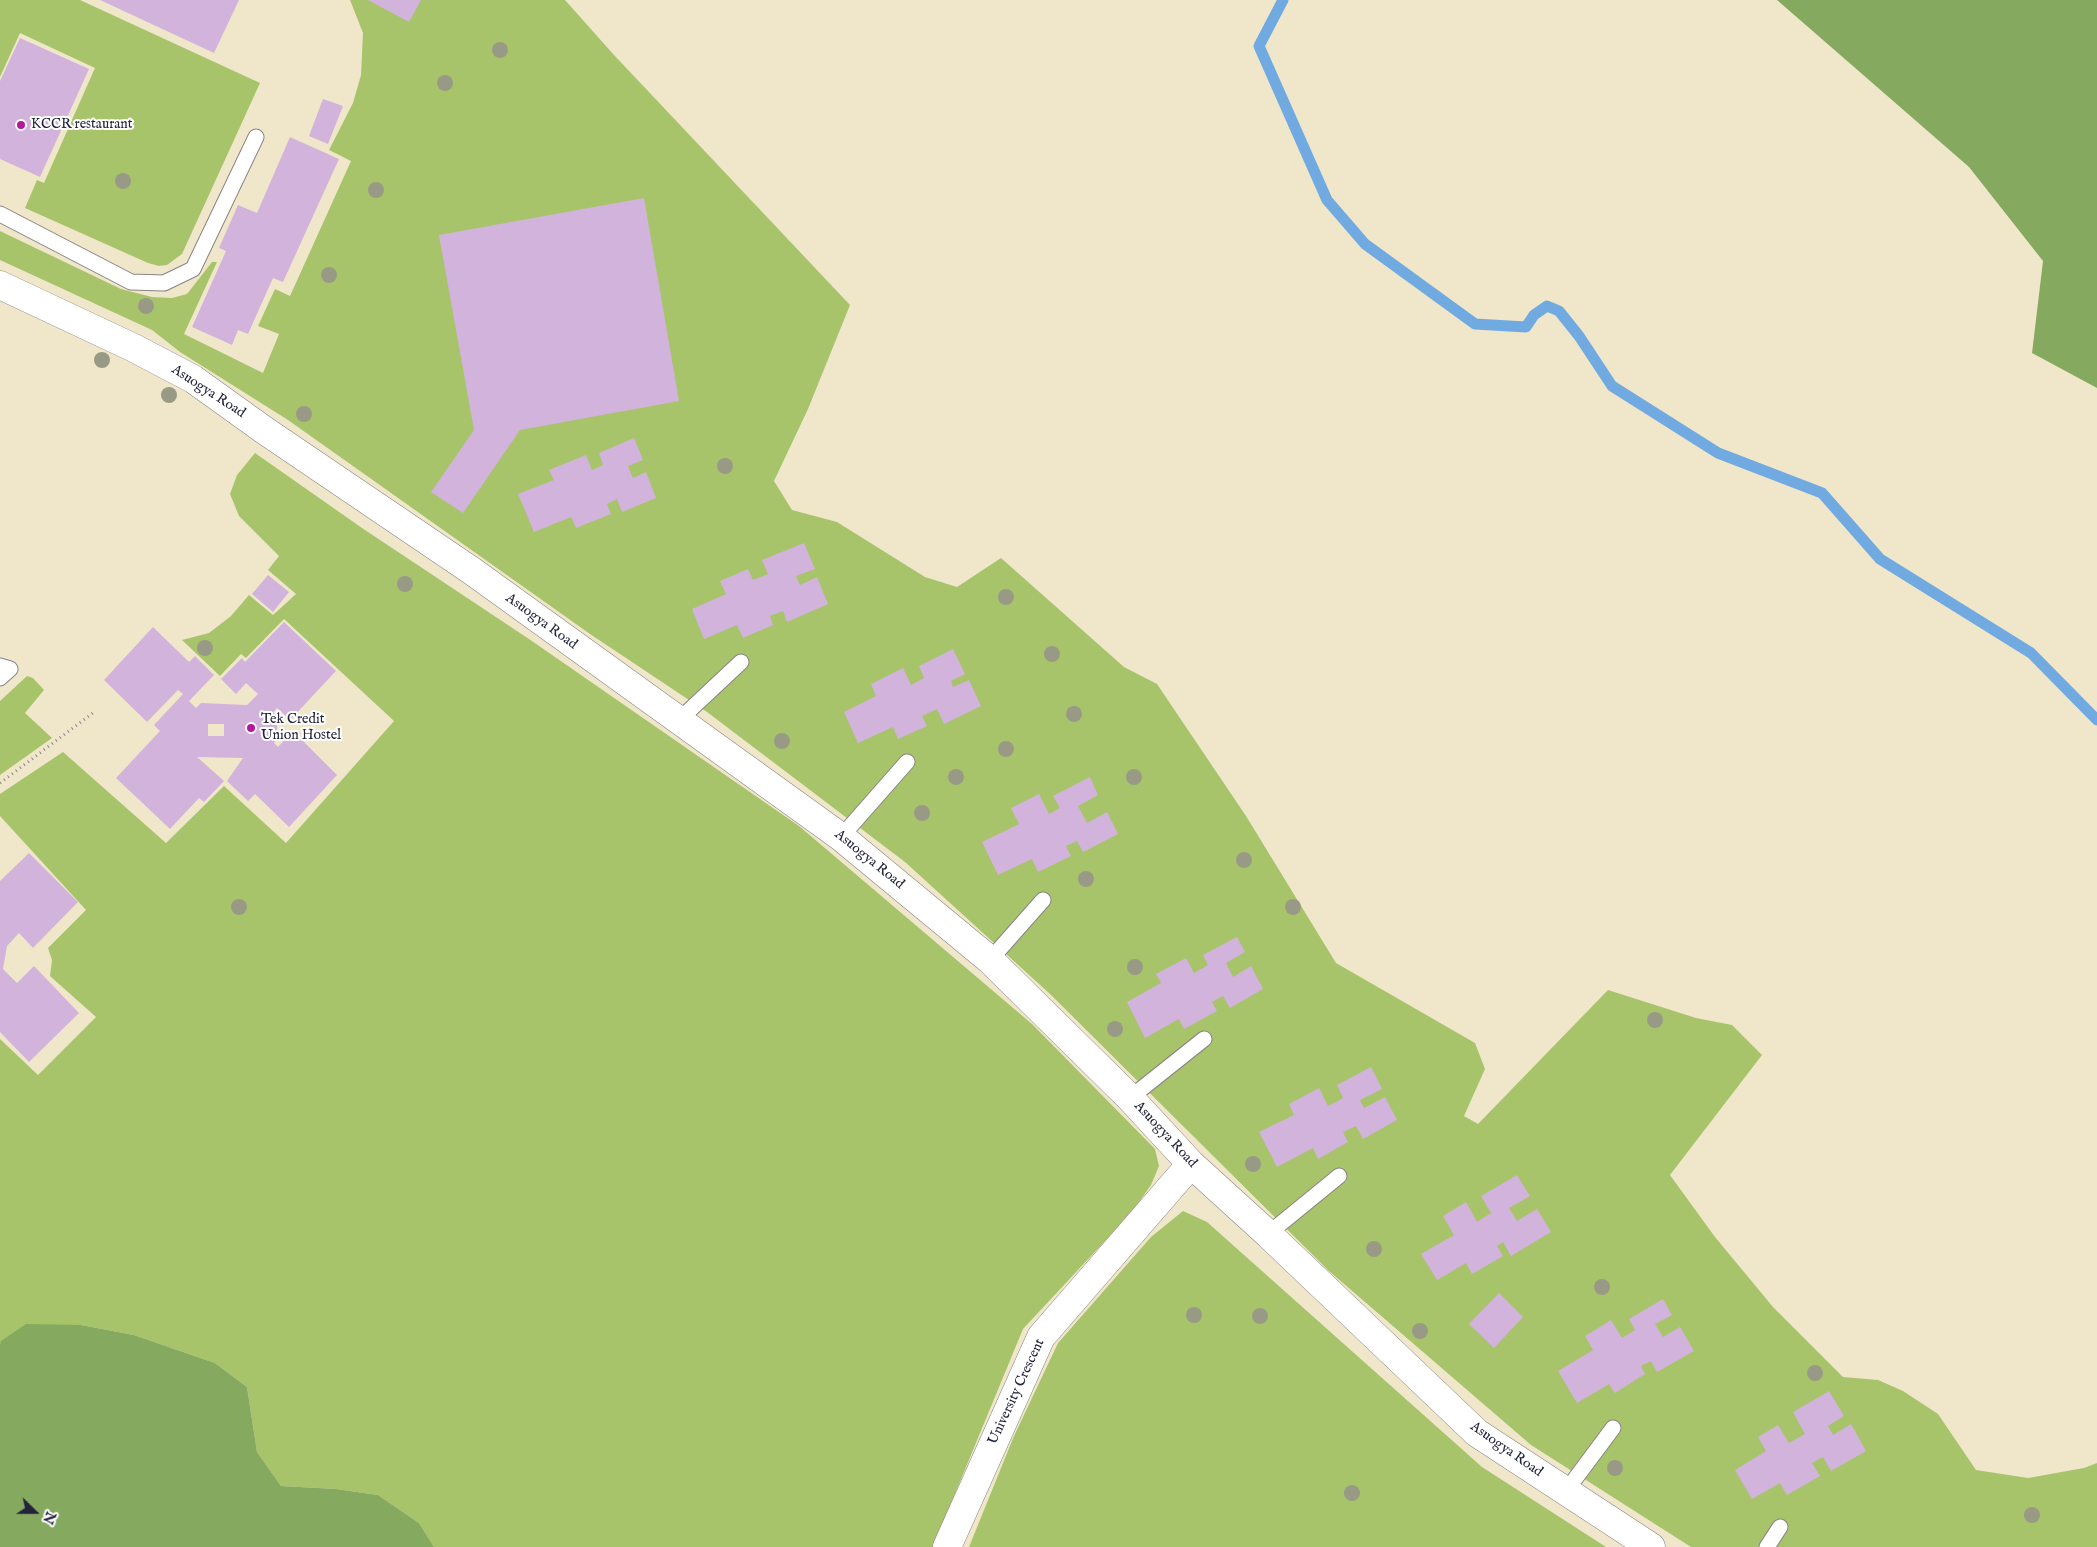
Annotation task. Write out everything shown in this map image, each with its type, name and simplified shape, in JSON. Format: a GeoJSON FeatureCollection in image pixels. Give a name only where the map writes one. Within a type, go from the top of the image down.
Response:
{"type":"FeatureCollection","features":[{"type":"Feature","properties":{"kind":"street","name":"Asuogya Road"},"geometry":{"type":"LineString","coordinates":[[0,285],[134,348],[193,379],[264,430],[472,571],[841,837],[990,960],[1130,1098],[1191,1164],[1268,1234],[1477,1433],[1651,1547]]}},
{"type":"Feature","properties":{"kind":"street","name":"University Crescent"},"geometry":{"type":"LineString","coordinates":[[947,1547],[1041,1337],[1191,1164]]}},
{"type":"Feature","properties":{"kind":"lane"},"geometry":{"type":"LineString","coordinates":[[0,214],[131,282],[164,283],[193,268],[256,137]]}},
{"type":"Feature","properties":{"kind":"lane"},"geometry":{"type":"LineString","coordinates":[[678,721],[741,662]]}},
{"type":"Feature","properties":{"kind":"lane"},"geometry":{"type":"LineString","coordinates":[[841,837],[907,762]]}},
{"type":"Feature","properties":{"kind":"lane"},"geometry":{"type":"LineString","coordinates":[[990,960],[1043,900]]}},
{"type":"Feature","properties":{"kind":"lane"},"geometry":{"type":"LineString","coordinates":[[1130,1098],[1204,1039]]}},
{"type":"Feature","properties":{"kind":"lane"},"geometry":{"type":"LineString","coordinates":[[1268,1234],[1339,1176]]}},
{"type":"Feature","properties":{"kind":"lane"},"geometry":{"type":"LineString","coordinates":[[1566,1490],[1613,1428]]}},
{"type":"Feature","properties":{"kind":"lane"},"geometry":{"type":"LineString","coordinates":[[1766,1547],[1780,1527]]}},
{"type":"Feature","properties":{"kind":"path"},"geometry":{"type":"LineString","coordinates":[[0,783],[93,713]]}},
{"type":"Feature","properties":{"kind":"green space"},"geometry":{"type":"Polygon","coordinates":[[[0,0],[80,0],[260,83],[182,254],[167,265],[159,266],[148,263],[25,208],[37,180],[44,183],[95,68],[20,33],[0,77],[0,0]]]}},
{"type":"Feature","properties":{"kind":"green space"},"geometry":{"type":"Polygon","coordinates":[[[350,0],[565,0],[614,55],[850,305],[808,409],[774,481],[792,510],[837,522],[925,577],[957,587],[1001,558],[1124,667],[1157,684],[1246,816],[1336,963],[1475,1043],[1485,1069],[1464,1116],[1478,1124],[1608,990],[1696,1018],[1732,1025],[1762,1055],[1670,1175],[1715,1237],[1773,1307],[1843,1377],[1878,1380],[1903,1391],[1938,1414],[1976,1470],[2028,1478],[2084,1468],[2097,1463],[2097,1547],[1691,1547],[1531,1445],[1329,1271],[1050,994],[905,862],[707,712],[590,634],[288,420],[180,352],[152,330],[0,260],[0,231],[121,289],[152,297],[172,298],[187,294],[212,262],[217,262],[184,334],[263,373],[279,334],[258,326],[275,289],[290,296],[351,161],[329,150],[353,103],[361,75],[363,33],[350,0]]]}},
{"type":"Feature","properties":{"kind":"green space"},"geometry":{"type":"Polygon","coordinates":[[[1777,0],[2097,0],[2097,388],[2032,353],[2043,261],[1969,167],[1777,0]]]}},
{"type":"Feature","properties":{"kind":"green space"},"geometry":{"type":"Polygon","coordinates":[[[255,453],[362,528],[529,639],[799,826],[1032,1024],[1155,1149],[1159,1166],[1151,1185],[1132,1212],[1023,1329],[933,1547],[434,1547],[419,1523],[378,1495],[336,1489],[281,1486],[257,1452],[247,1387],[215,1363],[134,1335],[81,1325],[2,1341],[0,1345],[0,1039],[38,1075],[96,1017],[50,976],[52,960],[48,948],[86,910],[0,816],[0,794],[63,752],[166,843],[224,786],[286,843],[394,721],[284,619],[246,658],[241,654],[220,676],[182,640],[209,633],[231,616],[249,595],[273,615],[296,594],[268,570],[279,556],[239,516],[230,494],[237,475],[255,453]]]}},
{"type":"Feature","properties":{"kind":"green space"},"geometry":{"type":"Polygon","coordinates":[[[27,676],[33,678],[44,690],[25,713],[52,738],[0,775],[0,701],[27,676]]]}},
{"type":"Feature","properties":{"kind":"green space"},"geometry":{"type":"Polygon","coordinates":[[[1183,1211],[1207,1222],[1482,1467],[1606,1547],[969,1547],[1014,1436],[1058,1343],[1151,1237],[1183,1211]]]}},
{"type":"Feature","properties":{"kind":"green space"},"geometry":{"type":"Polygon","coordinates":[[[26,1324],[81,1325],[134,1335],[215,1363],[247,1387],[257,1452],[281,1486],[336,1489],[378,1495],[419,1523],[434,1547],[0,1547],[0,1345],[1,1341],[26,1324]]]}},
{"type":"Feature","properties":{"kind":"building"},"geometry":{"type":"Polygon","coordinates":[[[100,0],[239,0],[214,53],[100,0]]]}},
{"type":"Feature","properties":{"kind":"building"},"geometry":{"type":"Polygon","coordinates":[[[368,0],[421,0],[409,22],[368,0]]]}},
{"type":"Feature","properties":{"kind":"building"},"geometry":{"type":"Polygon","coordinates":[[[20,38],[89,69],[40,177],[0,159],[0,81],[20,38]]]}},
{"type":"Feature","properties":{"kind":"building"},"geometry":{"type":"Polygon","coordinates":[[[323,99],[343,106],[328,144],[309,136],[323,99]]]}},
{"type":"Feature","properties":{"kind":"building"},"geometry":{"type":"Polygon","coordinates":[[[290,137],[339,159],[283,282],[273,278],[248,334],[238,330],[232,345],[192,327],[226,251],[219,248],[238,205],[257,213],[290,137]]]}},
{"type":"Feature","properties":{"kind":"building"},"geometry":{"type":"Polygon","coordinates":[[[644,198],[679,401],[520,430],[463,513],[431,492],[474,430],[439,235],[644,198]]]}},
{"type":"Feature","properties":{"kind":"building"},"geometry":{"type":"Polygon","coordinates":[[[634,438],[643,460],[628,466],[633,478],[646,472],[656,498],[622,512],[617,499],[607,504],[611,514],[576,528],[571,517],[534,532],[518,494],[554,480],[549,470],[586,455],[592,470],[603,465],[599,453],[634,438]]]}},
{"type":"Feature","properties":{"kind":"building"},"geometry":{"type":"Polygon","coordinates":[[[804,543],[815,569],[796,576],[800,585],[817,577],[828,604],[787,622],[783,611],[770,616],[773,625],[743,638],[737,625],[704,639],[692,609],[726,594],[720,581],[748,569],[753,580],[768,574],[762,560],[804,543]]]}},
{"type":"Feature","properties":{"kind":"building"},"geometry":{"type":"Polygon","coordinates":[[[268,575],[289,592],[273,612],[252,594],[268,575]]]}},
{"type":"Feature","properties":{"kind":"building","name":"Tek Credit Union Hostel"},"geometry":{"type":"Polygon","coordinates":[[[284,622],[336,671],[290,720],[277,708],[273,713],[277,715],[277,738],[274,743],[278,747],[293,731],[337,775],[289,827],[255,794],[248,801],[227,781],[243,758],[197,757],[224,781],[204,802],[199,798],[170,829],[116,778],[160,731],[154,725],[183,694],[178,690],[147,722],[104,680],[153,627],[189,662],[195,656],[214,675],[189,701],[196,708],[201,703],[247,705],[258,694],[246,683],[236,694],[221,679],[242,658],[245,662],[284,622]],[[208,724],[208,736],[224,736],[224,724],[208,724]]]}},
{"type":"Feature","properties":{"kind":"building"},"geometry":{"type":"Polygon","coordinates":[[[953,649],[965,674],[951,681],[953,687],[969,680],[981,706],[944,724],[937,709],[922,716],[927,726],[898,739],[893,727],[858,743],[844,712],[876,696],[871,684],[903,668],[911,685],[924,678],[919,666],[953,649]]]}},
{"type":"Feature","properties":{"kind":"building"},"geometry":{"type":"Polygon","coordinates":[[[1090,777],[1098,795],[1078,806],[1087,823],[1107,812],[1118,834],[1083,852],[1077,841],[1066,846],[1071,856],[1038,872],[1032,859],[998,875],[982,842],[1019,824],[1011,808],[1039,794],[1049,814],[1060,808],[1053,796],[1090,777]]]}},
{"type":"Feature","properties":{"kind":"building"},"geometry":{"type":"Polygon","coordinates":[[[29,853],[78,902],[33,948],[19,933],[7,946],[3,969],[17,983],[34,966],[79,1013],[29,1062],[0,1032],[0,881],[29,853]]]}},
{"type":"Feature","properties":{"kind":"building"},"geometry":{"type":"Polygon","coordinates":[[[1237,937],[1245,952],[1226,963],[1233,977],[1251,966],[1263,989],[1230,1008],[1223,996],[1212,1002],[1217,1011],[1184,1029],[1179,1019],[1145,1038],[1127,1002],[1161,983],[1156,974],[1186,958],[1194,973],[1208,965],[1203,955],[1237,937]]]}},
{"type":"Feature","properties":{"kind":"building"},"geometry":{"type":"Polygon","coordinates":[[[1371,1067],[1382,1089],[1360,1100],[1364,1108],[1385,1097],[1397,1120],[1363,1139],[1356,1126],[1343,1132],[1348,1142],[1318,1159],[1313,1148],[1277,1167],[1259,1132],[1294,1115],[1289,1104],[1319,1088],[1328,1106],[1343,1098],[1337,1085],[1371,1067]]]}},
{"type":"Feature","properties":{"kind":"building"},"geometry":{"type":"Polygon","coordinates":[[[1517,1175],[1530,1196],[1509,1208],[1517,1221],[1537,1209],[1551,1232],[1511,1256],[1503,1242],[1497,1246],[1503,1256],[1472,1274],[1466,1263],[1437,1280],[1421,1254],[1454,1235],[1443,1216],[1466,1202],[1477,1222],[1491,1213],[1481,1196],[1517,1175]]]}},
{"type":"Feature","properties":{"kind":"building"},"geometry":{"type":"Polygon","coordinates":[[[1499,1293],[1523,1317],[1494,1348],[1469,1324],[1499,1293]]]}},
{"type":"Feature","properties":{"kind":"building"},"geometry":{"type":"Polygon","coordinates":[[[1663,1299],[1672,1315],[1655,1324],[1663,1337],[1680,1327],[1694,1351],[1657,1372],[1651,1361],[1641,1366],[1645,1374],[1615,1393],[1609,1384],[1577,1403],[1558,1371],[1593,1350],[1585,1336],[1611,1320],[1622,1338],[1635,1330],[1629,1319],[1663,1299]]]}},
{"type":"Feature","properties":{"kind":"building"},"geometry":{"type":"Polygon","coordinates":[[[1829,1391],[1844,1416],[1828,1426],[1833,1435],[1851,1424],[1866,1451],[1831,1471],[1823,1457],[1812,1463],[1820,1476],[1787,1495],[1780,1483],[1752,1499],[1735,1470],[1766,1451],[1758,1437],[1778,1425],[1789,1443],[1805,1434],[1793,1412],[1829,1391]]]}},
{"type":"Feature","properties":{"kind":"waterway"},"geometry":{"type":"LineString","coordinates":[[1283,0],[1259,46],[1327,200],[1365,244],[1475,324],[1526,327],[1534,315],[1547,306],[1559,311],[1579,336],[1612,386],[1718,453],[1822,493],[1880,559],[2031,653],[2097,720]]}},
{"type":"Feature","properties":{"kind":"place","name":"KCCR restaurant"},"geometry":{"type":"Point","coordinates":[21,125]}},
{"type":"Feature","properties":{"kind":"place","name":"Tek Credit Union Hostel"},"geometry":{"type":"Point","coordinates":[251,728]}}]}
